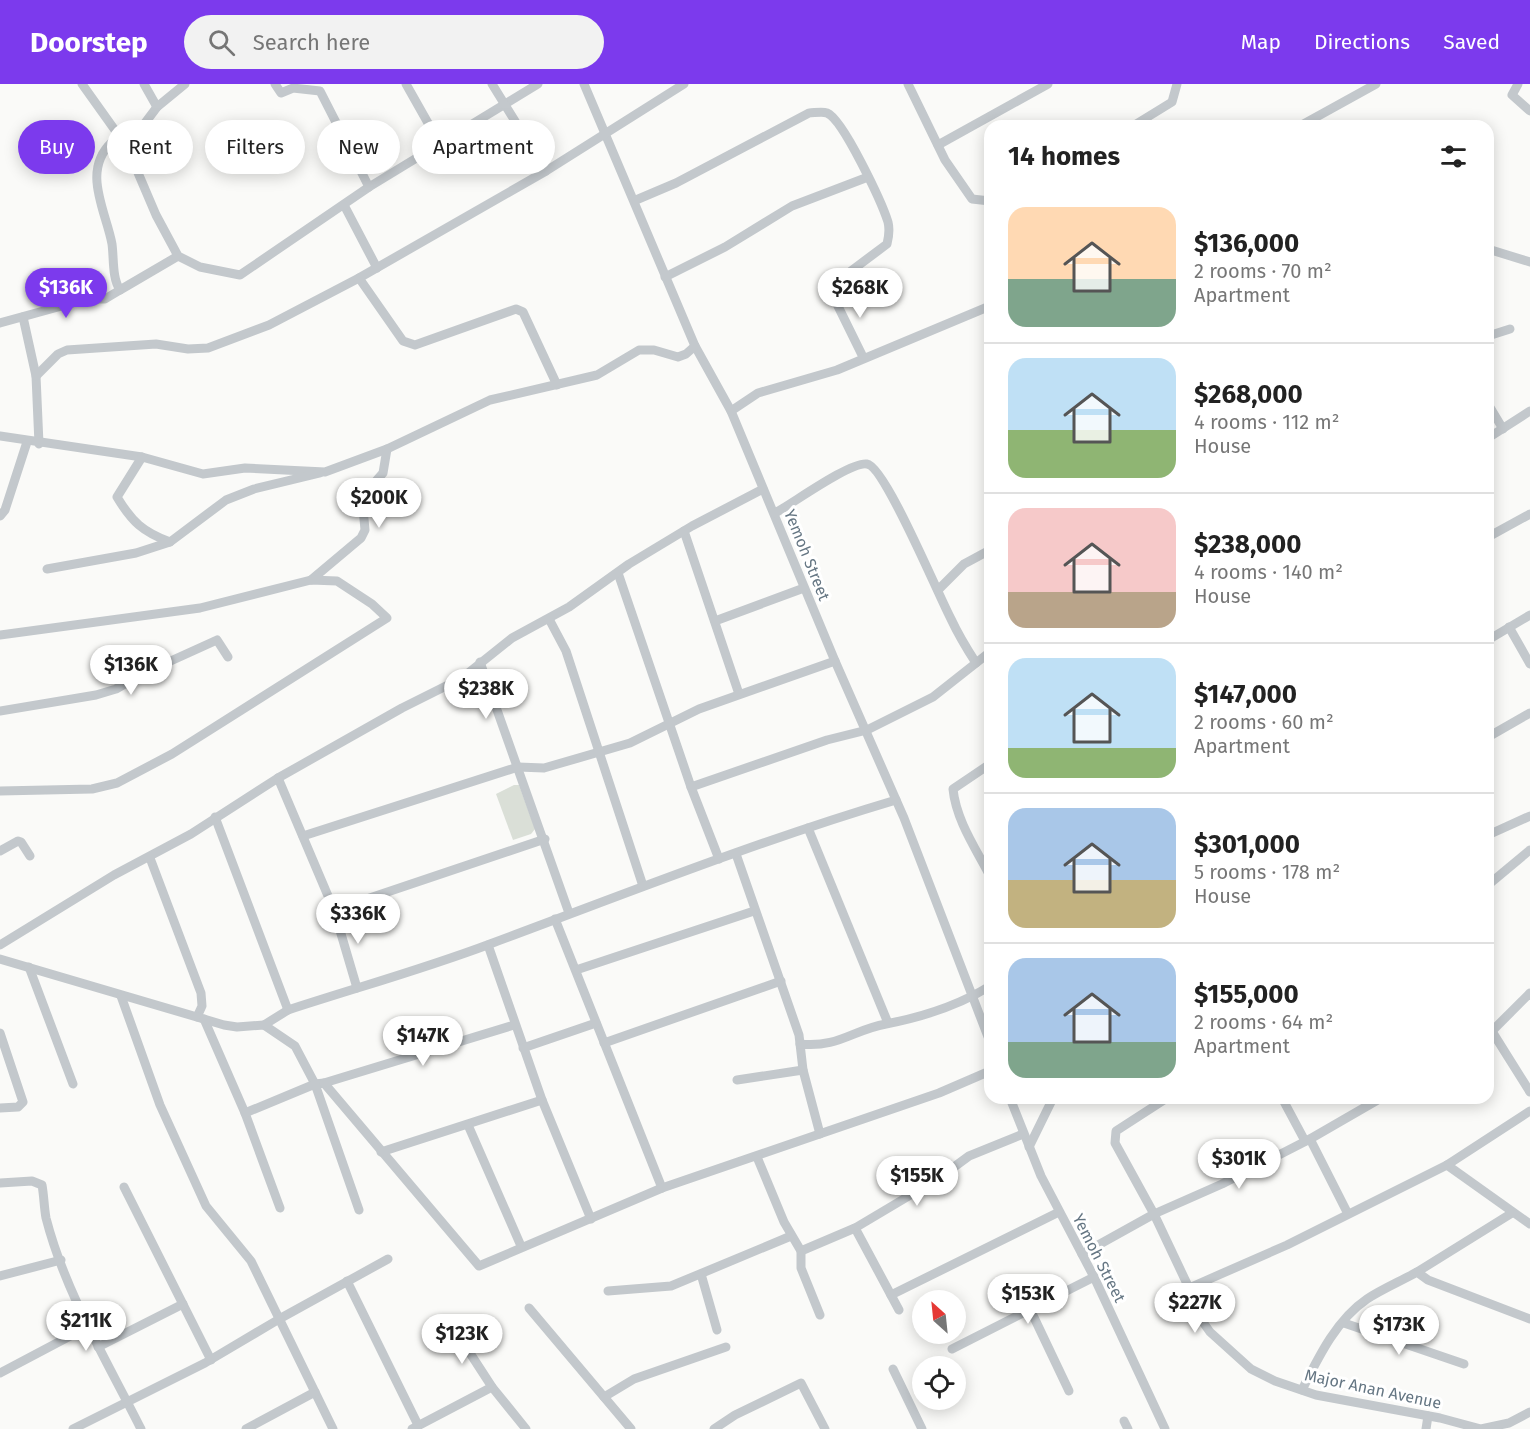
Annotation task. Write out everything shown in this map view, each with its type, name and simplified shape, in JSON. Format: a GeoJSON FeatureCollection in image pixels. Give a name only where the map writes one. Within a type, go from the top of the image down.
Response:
{"type":"FeatureCollection","features":[{"type":"Feature","properties":{"kind":"street"},"geometry":{"type":"LineString","coordinates":[[82,84],[108,120]]}},
{"type":"Feature","properties":{"kind":"street"},"geometry":{"type":"LineString","coordinates":[[144,84],[157,107]]}},
{"type":"Feature","properties":{"kind":"street"},"geometry":{"type":"LineString","coordinates":[[147,120],[157,107],[185,84]]}},
{"type":"Feature","properties":{"kind":"street"},"geometry":{"type":"LineString","coordinates":[[275,84],[281,93],[293,88],[320,91],[369,187]]}},
{"type":"Feature","properties":{"kind":"street"},"geometry":{"type":"LineString","coordinates":[[406,84],[426,120]]}},
{"type":"Feature","properties":{"kind":"street"},"geometry":{"type":"LineString","coordinates":[[492,84],[514,120]]}},
{"type":"Feature","properties":{"kind":"street"},"geometry":{"type":"LineString","coordinates":[[482,120],[538,84]]}},
{"type":"Feature","properties":{"kind":"street","name":"Yemoh Street"},"geometry":{"type":"LineString","coordinates":[[584,84],[636,200],[664,277],[695,346],[731,411],[775,513],[804,588],[896,800],[984,1026]]}},
{"type":"Feature","properties":{"kind":"street"},"geometry":{"type":"LineString","coordinates":[[555,166],[684,84]]}},
{"type":"Feature","properties":{"kind":"street"},"geometry":{"type":"LineString","coordinates":[[908,84],[954,175],[972,200],[984,201]]}},
{"type":"Feature","properties":{"kind":"street"},"geometry":{"type":"LineString","coordinates":[[938,145],[1048,84]]}},
{"type":"Feature","properties":{"kind":"street"},"geometry":{"type":"LineString","coordinates":[[1142,120],[1172,102],[1177,84]]}},
{"type":"Feature","properties":{"kind":"street"},"geometry":{"type":"LineString","coordinates":[[1311,120],[1376,84]]}},
{"type":"Feature","properties":{"kind":"street"},"geometry":{"type":"LineString","coordinates":[[1518,84],[1512,95],[1530,111]]}},
{"type":"Feature","properties":{"kind":"street"},"geometry":{"type":"LineString","coordinates":[[636,200],[676,183],[808,113],[827,113],[837,121],[868,177],[888,224],[887,244],[835,283],[833,288],[833,296],[863,357]]}},
{"type":"Feature","properties":{"kind":"street"},"geometry":{"type":"LineString","coordinates":[[107,147],[100,157],[96,184],[111,243],[115,284],[120,291]]}},
{"type":"Feature","properties":{"kind":"street"},"geometry":{"type":"LineString","coordinates":[[139,174],[156,215],[178,256],[200,267],[240,275],[369,187],[412,163]]}},
{"type":"Feature","properties":{"kind":"street"},"geometry":{"type":"LineString","coordinates":[[36,376],[45,370],[58,354],[67,350],[156,344],[188,349],[208,348],[270,325],[377,268],[541,174]]}},
{"type":"Feature","properties":{"kind":"street"},"geometry":{"type":"LineString","coordinates":[[664,277],[725,247],[792,206],[868,177]]}},
{"type":"Feature","properties":{"kind":"street"},"geometry":{"type":"LineString","coordinates":[[344,205],[377,268]]}},
{"type":"Feature","properties":{"kind":"street"},"geometry":{"type":"LineString","coordinates":[[1494,251],[1530,262]]}},
{"type":"Feature","properties":{"kind":"street"},"geometry":{"type":"LineString","coordinates":[[0,323],[87,299],[105,299],[178,256]]}},
{"type":"Feature","properties":{"kind":"street"},"geometry":{"type":"LineString","coordinates":[[359,278],[404,341],[415,345],[516,309],[523,312],[558,385]]}},
{"type":"Feature","properties":{"kind":"street"},"geometry":{"type":"LineString","coordinates":[[731,411],[758,393],[837,370],[863,357],[984,308]]}},
{"type":"Feature","properties":{"kind":"street"},"geometry":{"type":"LineString","coordinates":[[23,317],[36,376],[39,444]]}},
{"type":"Feature","properties":{"kind":"street"},"geometry":{"type":"LineString","coordinates":[[1494,334],[1510,329]]}},
{"type":"Feature","properties":{"kind":"street"},"geometry":{"type":"LineString","coordinates":[[47,569],[136,553],[170,542],[226,500],[254,489],[325,472],[387,449],[490,400],[597,375],[639,350],[654,350],[678,357],[686,354],[695,346]]}},
{"type":"Feature","properties":{"kind":"street"},"geometry":{"type":"LineString","coordinates":[[1494,434],[1530,411]]}},
{"type":"Feature","properties":{"kind":"street"},"geometry":{"type":"LineString","coordinates":[[1494,414],[1503,429]]}},
{"type":"Feature","properties":{"kind":"street"},"geometry":{"type":"LineString","coordinates":[[0,436],[39,444],[142,457],[203,474],[245,468],[325,472]]}},
{"type":"Feature","properties":{"kind":"street"},"geometry":{"type":"LineString","coordinates":[[0,516],[27,442]]}},
{"type":"Feature","properties":{"kind":"street"},"geometry":{"type":"LineString","coordinates":[[311,580],[361,538],[365,530],[362,497],[383,473],[387,449]]}},
{"type":"Feature","properties":{"kind":"street"},"geometry":{"type":"LineString","coordinates":[[142,457],[117,496],[127,514],[148,534],[170,542]]}},
{"type":"Feature","properties":{"kind":"street"},"geometry":{"type":"LineString","coordinates":[[775,513],[846,471],[862,464],[870,464],[876,468],[951,620],[976,663]]}},
{"type":"Feature","properties":{"kind":"street"},"geometry":{"type":"LineString","coordinates":[[0,945],[114,874],[150,858],[278,778],[402,708],[462,678],[512,638],[549,619],[684,531],[763,489]]}},
{"type":"Feature","properties":{"kind":"street"},"geometry":{"type":"LineString","coordinates":[[1494,534],[1530,513]]}},
{"type":"Feature","properties":{"kind":"street"},"geometry":{"type":"LineString","coordinates":[[684,531],[739,694]]}},
{"type":"Feature","properties":{"kind":"street"},"geometry":{"type":"LineString","coordinates":[[938,590],[964,564],[984,553]]}},
{"type":"Feature","properties":{"kind":"street"},"geometry":{"type":"LineString","coordinates":[[618,573],[691,788],[719,859]]}},
{"type":"Feature","properties":{"kind":"street"},"geometry":{"type":"LineString","coordinates":[[0,635],[200,608],[311,580],[337,581],[372,604],[387,618],[172,754],[117,783],[92,789],[0,791]]}},
{"type":"Feature","properties":{"kind":"street"},"geometry":{"type":"LineString","coordinates":[[715,621],[804,588]]}},
{"type":"Feature","properties":{"kind":"street"},"geometry":{"type":"LineString","coordinates":[[1494,636],[1530,615]]}},
{"type":"Feature","properties":{"kind":"street"},"geometry":{"type":"LineString","coordinates":[[549,619],[566,651],[643,886]]}},
{"type":"Feature","properties":{"kind":"street"},"geometry":{"type":"LineString","coordinates":[[1509,627],[1530,664]]}},
{"type":"Feature","properties":{"kind":"street"},"geometry":{"type":"LineString","coordinates":[[0,711],[96,695],[116,689],[142,674],[217,640],[228,657]]}},
{"type":"Feature","properties":{"kind":"street"},"geometry":{"type":"LineString","coordinates":[[691,788],[827,740],[867,730],[933,697],[984,657]]}},
{"type":"Feature","properties":{"kind":"street"},"geometry":{"type":"LineString","coordinates":[[303,836],[518,768],[544,768],[630,743],[699,709],[835,661]]}},
{"type":"Feature","properties":{"kind":"street"},"geometry":{"type":"LineString","coordinates":[[480,662],[545,839],[569,913]]}},
{"type":"Feature","properties":{"kind":"street"},"geometry":{"type":"LineString","coordinates":[[1494,734],[1530,713]]}},
{"type":"Feature","properties":{"kind":"street"},"geometry":{"type":"LineString","coordinates":[[984,768],[953,789],[954,800],[966,832],[984,865]]}},
{"type":"Feature","properties":{"kind":"street"},"geometry":{"type":"LineString","coordinates":[[278,778],[334,910],[357,988]]}},
{"type":"Feature","properties":{"kind":"street"},"geometry":{"type":"LineString","coordinates":[[0,959],[200,1018],[237,1027],[264,1025],[288,1010],[488,945],[643,886],[808,828],[896,800]]}},
{"type":"Feature","properties":{"kind":"street"},"geometry":{"type":"LineString","coordinates":[[1494,832],[1530,816]]}},
{"type":"Feature","properties":{"kind":"street"},"geometry":{"type":"LineString","coordinates":[[214,817],[288,1010]]}},
{"type":"Feature","properties":{"kind":"street"},"geometry":{"type":"LineString","coordinates":[[808,828],[888,1023]]}},
{"type":"Feature","properties":{"kind":"street"},"geometry":{"type":"LineString","coordinates":[[334,910],[545,839]]}},
{"type":"Feature","properties":{"kind":"street"},"geometry":{"type":"LineString","coordinates":[[0,850],[21,842],[30,856]]}},
{"type":"Feature","properties":{"kind":"street"},"geometry":{"type":"LineString","coordinates":[[1494,880],[1530,849]]}},
{"type":"Feature","properties":{"kind":"street"},"geometry":{"type":"LineString","coordinates":[[736,854],[781,981],[800,1044],[803,1070],[820,1134]]}},
{"type":"Feature","properties":{"kind":"street"},"geometry":{"type":"LineString","coordinates":[[150,858],[201,993],[200,1018],[245,1113],[280,1208]]}},
{"type":"Feature","properties":{"kind":"street"},"geometry":{"type":"LineString","coordinates":[[576,970],[754,910]]}},
{"type":"Feature","properties":{"kind":"street"},"geometry":{"type":"LineString","coordinates":[[555,919],[662,1188]]}},
{"type":"Feature","properties":{"kind":"street"},"geometry":{"type":"LineString","coordinates":[[488,945],[542,1100],[591,1219]]}},
{"type":"Feature","properties":{"kind":"street"},"geometry":{"type":"LineString","coordinates":[[30,967],[73,1084]]}},
{"type":"Feature","properties":{"kind":"street"},"geometry":{"type":"LineString","coordinates":[[604,1043],[781,981]]}},
{"type":"Feature","properties":{"kind":"street"},"geometry":{"type":"LineString","coordinates":[[800,1044],[832,1044],[888,1023],[902,1022],[973,996],[984,990]]}},
{"type":"Feature","properties":{"kind":"street"},"geometry":{"type":"LineString","coordinates":[[1494,1026],[1530,993]]}},
{"type":"Feature","properties":{"kind":"street"},"geometry":{"type":"LineString","coordinates":[[121,996],[169,1129],[206,1206],[244,1249],[281,1318],[333,1429]]}},
{"type":"Feature","properties":{"kind":"street"},"geometry":{"type":"LineString","coordinates":[[523,1048],[596,1023]]}},
{"type":"Feature","properties":{"kind":"street"},"geometry":{"type":"LineString","coordinates":[[264,1025],[295,1046],[320,1084],[479,1266],[521,1246],[662,1188],[939,1093],[984,1074]]}},
{"type":"Feature","properties":{"kind":"street"},"geometry":{"type":"LineString","coordinates":[[245,1113],[320,1084],[514,1025]]}},
{"type":"Feature","properties":{"kind":"street"},"geometry":{"type":"LineString","coordinates":[[0,1033],[23,1102],[18,1107],[0,1108]]}},
{"type":"Feature","properties":{"kind":"street"},"geometry":{"type":"LineString","coordinates":[[1494,1038],[1530,1092]]}},
{"type":"Feature","properties":{"kind":"street"},"geometry":{"type":"LineString","coordinates":[[737,1080],[803,1070]]}},
{"type":"Feature","properties":{"kind":"street"},"geometry":{"type":"LineString","coordinates":[[320,1084],[359,1209]]}},
{"type":"Feature","properties":{"kind":"street"},"geometry":{"type":"LineString","coordinates":[[381,1152],[542,1100]]}},
{"type":"Feature","properties":{"kind":"street","name":"Yemoh Street"},"geometry":{"type":"LineString","coordinates":[[1012,1104],[1023,1134],[1059,1212],[1094,1277],[1166,1429]]}},
{"type":"Feature","properties":{"kind":"street"},"geometry":{"type":"LineString","coordinates":[[1029,1147],[1050,1104]]}},
{"type":"Feature","properties":{"kind":"street","name":"Major Anan Avenue"},"geometry":{"type":"LineString","coordinates":[[1158,1104],[1116,1131],[1114,1136],[1119,1153],[1154,1214],[1190,1288],[1200,1318],[1223,1345],[1264,1377],[1302,1390],[1365,1406],[1428,1416],[1481,1429],[1493,1428],[1530,1412]]}},
{"type":"Feature","properties":{"kind":"street"},"geometry":{"type":"LineString","coordinates":[[1286,1104],[1347,1212]]}},
{"type":"Feature","properties":{"kind":"street"},"geometry":{"type":"LineString","coordinates":[[1082,1254],[1154,1214],[1221,1184],[1307,1140],[1370,1104]]}},
{"type":"Feature","properties":{"kind":"street"},"geometry":{"type":"LineString","coordinates":[[1190,1288],[1287,1245],[1347,1212],[1447,1165],[1530,1111]]}},
{"type":"Feature","properties":{"kind":"street"},"geometry":{"type":"LineString","coordinates":[[468,1125],[521,1246]]}},
{"type":"Feature","properties":{"kind":"street"},"geometry":{"type":"LineString","coordinates":[[801,1251],[855,1228],[939,1178],[969,1156],[1023,1134]]}},
{"type":"Feature","properties":{"kind":"street"},"geometry":{"type":"LineString","coordinates":[[757,1157],[791,1236],[801,1251],[801,1268],[820,1315]]}},
{"type":"Feature","properties":{"kind":"street"},"geometry":{"type":"LineString","coordinates":[[1447,1165],[1530,1224]]}},
{"type":"Feature","properties":{"kind":"street"},"geometry":{"type":"LineString","coordinates":[[0,1183],[32,1181],[40,1183],[47,1220],[60,1260],[98,1347],[141,1429]]}},
{"type":"Feature","properties":{"kind":"street"},"geometry":{"type":"LineString","coordinates":[[124,1187],[211,1360]]}},
{"type":"Feature","properties":{"kind":"street"},"geometry":{"type":"LineString","coordinates":[[891,1295],[1059,1212]]}},
{"type":"Feature","properties":{"kind":"street"},"geometry":{"type":"LineString","coordinates":[[1302,1390],[1325,1345],[1368,1298],[1417,1272],[1512,1213]]}},
{"type":"Feature","properties":{"kind":"street"},"geometry":{"type":"LineString","coordinates":[[855,1228],[899,1310]]}},
{"type":"Feature","properties":{"kind":"street"},"geometry":{"type":"LineString","coordinates":[[608,1291],[671,1286],[791,1236]]}},
{"type":"Feature","properties":{"kind":"street"},"geometry":{"type":"LineString","coordinates":[[73,1429],[211,1360],[388,1259]]}},
{"type":"Feature","properties":{"kind":"street"},"geometry":{"type":"LineString","coordinates":[[0,1275],[60,1260]]}},
{"type":"Feature","properties":{"kind":"street"},"geometry":{"type":"LineString","coordinates":[[1417,1272],[1428,1280],[1530,1319]]}},
{"type":"Feature","properties":{"kind":"street"},"geometry":{"type":"LineString","coordinates":[[701,1274],[717,1330]]}},
{"type":"Feature","properties":{"kind":"street"},"geometry":{"type":"LineString","coordinates":[[952,1349],[1094,1277]]}},
{"type":"Feature","properties":{"kind":"street"},"geometry":{"type":"LineString","coordinates":[[347,1281],[415,1427],[492,1387]]}},
{"type":"Feature","properties":{"kind":"street"},"geometry":{"type":"LineString","coordinates":[[98,1347],[183,1304]]}},
{"type":"Feature","properties":{"kind":"street"},"geometry":{"type":"LineString","coordinates":[[529,1308],[631,1429]]}},
{"type":"Feature","properties":{"kind":"street"},"geometry":{"type":"LineString","coordinates":[[1030,1309],[1069,1391]]}},
{"type":"Feature","properties":{"kind":"street"},"geometry":{"type":"LineString","coordinates":[[1344,1323],[1464,1364]]}},
{"type":"Feature","properties":{"kind":"street"},"geometry":{"type":"LineString","coordinates":[[0,1372],[88,1326]]}},
{"type":"Feature","properties":{"kind":"street"},"geometry":{"type":"LineString","coordinates":[[455,1329],[492,1387],[526,1429]]}},
{"type":"Feature","properties":{"kind":"street"},"geometry":{"type":"LineString","coordinates":[[604,1397],[634,1379],[726,1347]]}},
{"type":"Feature","properties":{"kind":"street"},"geometry":{"type":"LineString","coordinates":[[893,1369],[922,1429]]}},
{"type":"Feature","properties":{"kind":"street"},"geometry":{"type":"LineString","coordinates":[[714,1429],[735,1415],[801,1383],[825,1429]]}},
{"type":"Feature","properties":{"kind":"street"},"geometry":{"type":"LineString","coordinates":[[246,1429],[315,1392]]}},
{"type":"Feature","properties":{"kind":"street"},"geometry":{"type":"LineString","coordinates":[[1426,1429],[1428,1416]]}},
{"type":"Feature","properties":{"kind":"shaded area"},"geometry":{"type":"Polygon","coordinates":[[[514,785],[519,785],[535,829],[531,834],[513,840],[496,794],[514,785]]]}}]}
